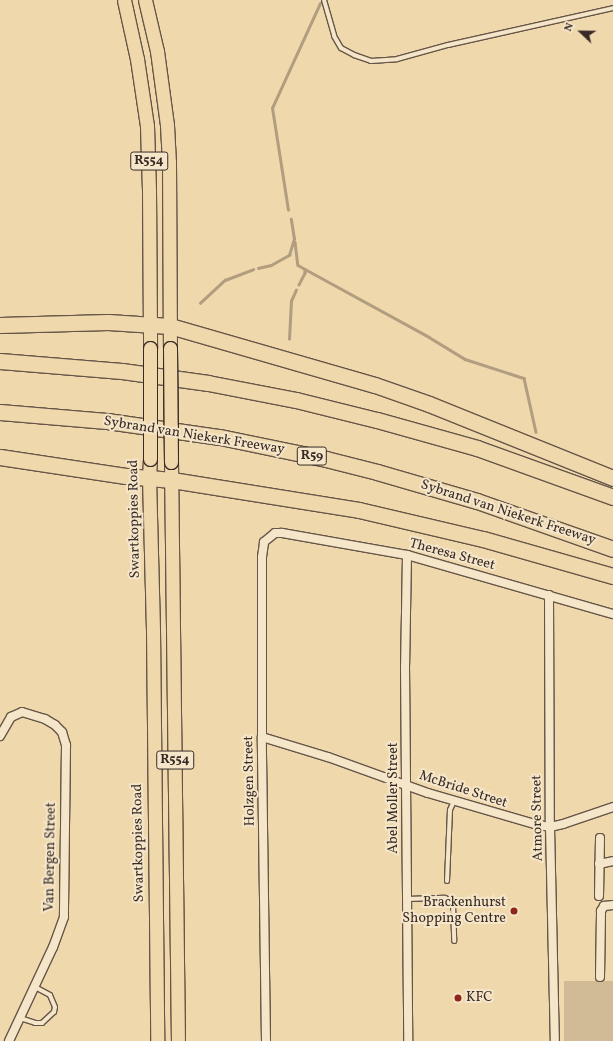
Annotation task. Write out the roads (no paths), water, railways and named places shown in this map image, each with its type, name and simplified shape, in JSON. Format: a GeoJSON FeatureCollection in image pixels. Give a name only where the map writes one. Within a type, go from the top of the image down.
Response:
{"type":"FeatureCollection","features":[{"type":"Feature","properties":{"kind":"highway"},"geometry":{"type":"LineString","coordinates":[[0,325],[108,322],[170,326],[375,385],[429,404],[613,478]]}},
{"type":"Feature","properties":{"kind":"highway"},"geometry":{"type":"LineString","coordinates":[[0,361],[122,371],[208,383],[296,400],[377,420],[471,446],[613,497]]}},
{"type":"Feature","properties":{"kind":"highway","name":"Sybrand van Niekerk Freeway"},"geometry":{"type":"LineString","coordinates":[[0,412],[107,421],[220,437],[326,459],[478,501],[613,549]]}},
{"type":"Feature","properties":{"kind":"highway"},"geometry":{"type":"LineString","coordinates":[[0,457],[172,480],[382,515],[483,539],[613,576]]}},
{"type":"Feature","properties":{"kind":"main road","name":"Swartkoppies Road"},"geometry":{"type":"LineString","coordinates":[[124,0],[139,66],[147,126],[150,325],[149,477],[157,1041]]}},
{"type":"Feature","properties":{"kind":"main road","name":"R554"},"geometry":{"type":"LineString","coordinates":[[145,0],[157,51],[169,162],[178,1041]]}},
{"type":"Feature","properties":{"kind":"street","name":"Theresa Street"},"geometry":{"type":"LineString","coordinates":[[282,532],[407,555],[613,614]]}},
{"type":"Feature","properties":{"kind":"street","name":"Holzgen Street"},"geometry":{"type":"LineString","coordinates":[[266,1041],[262,737],[262,546],[269,536],[282,532]]}},
{"type":"Feature","properties":{"kind":"street","name":"Abel Moller Street"},"geometry":{"type":"LineString","coordinates":[[407,555],[405,666],[408,1041]]}},
{"type":"Feature","properties":{"kind":"street","name":"Atmore Street"},"geometry":{"type":"LineString","coordinates":[[549,595],[550,827],[555,1041]]}},
{"type":"Feature","properties":{"kind":"street","name":"Van Bergen Street"},"geometry":{"type":"LineString","coordinates":[[0,736],[8,721],[16,714],[22,712],[55,725],[62,732],[66,745],[66,904],[59,933],[9,1041]]}},
{"type":"Feature","properties":{"kind":"street","name":"McBride Street"},"geometry":{"type":"LineString","coordinates":[[262,737],[301,748],[407,786],[523,822],[550,827],[613,808]]}},
{"type":"Feature","properties":{"kind":"street"},"geometry":{"type":"LineString","coordinates":[[599,896],[600,838]]}},
{"type":"Feature","properties":{"kind":"street"},"geometry":{"type":"LineString","coordinates":[[599,864],[613,861]]}},
{"type":"Feature","properties":{"kind":"street"},"geometry":{"type":"LineString","coordinates":[[600,977],[601,911],[604,906],[613,905]]}},
{"type":"Feature","properties":{"kind":"lane"},"geometry":{"type":"LineString","coordinates":[[324,0],[334,36],[341,48],[354,55],[372,60],[397,59],[448,45],[613,8]]}},
{"type":"Feature","properties":{"kind":"lane"},"geometry":{"type":"LineString","coordinates":[[447,881],[450,810],[454,801]]}},
{"type":"Feature","properties":{"kind":"lane"},"geometry":{"type":"LineString","coordinates":[[407,899],[445,898],[451,902],[453,906],[454,941]]}},
{"type":"Feature","properties":{"kind":"lane"},"geometry":{"type":"LineString","coordinates":[[20,1018],[35,1023],[42,1023],[54,1012],[55,1007],[50,995],[34,987]]}},
{"type":"Feature","properties":{"kind":"waterway"},"geometry":{"type":"LineString","coordinates":[[288,210],[272,108],[320,3]]}},
{"type":"Feature","properties":{"kind":"waterway"},"geometry":{"type":"LineString","coordinates":[[258,268],[271,265],[289,255],[294,239],[291,219]]}},
{"type":"Feature","properties":{"kind":"waterway"},"geometry":{"type":"LineString","coordinates":[[295,242],[298,265],[305,269],[305,273],[299,285]]}},
{"type":"Feature","properties":{"kind":"waterway"},"geometry":{"type":"LineString","coordinates":[[200,303],[225,280],[253,269]]}},
{"type":"Feature","properties":{"kind":"waterway"},"geometry":{"type":"LineString","coordinates":[[305,269],[429,337],[465,359],[524,378],[536,432]]}},
{"type":"Feature","properties":{"kind":"waterway"},"geometry":{"type":"LineString","coordinates":[[289,339],[291,301],[296,290]]}},
{"type":"Feature","properties":{"kind":"place","name":"Brackenhurst Shopping Centre"},"geometry":{"type":"Point","coordinates":[514,911]}},
{"type":"Feature","properties":{"kind":"place","name":"KFC"},"geometry":{"type":"Point","coordinates":[458,998]}}]}
